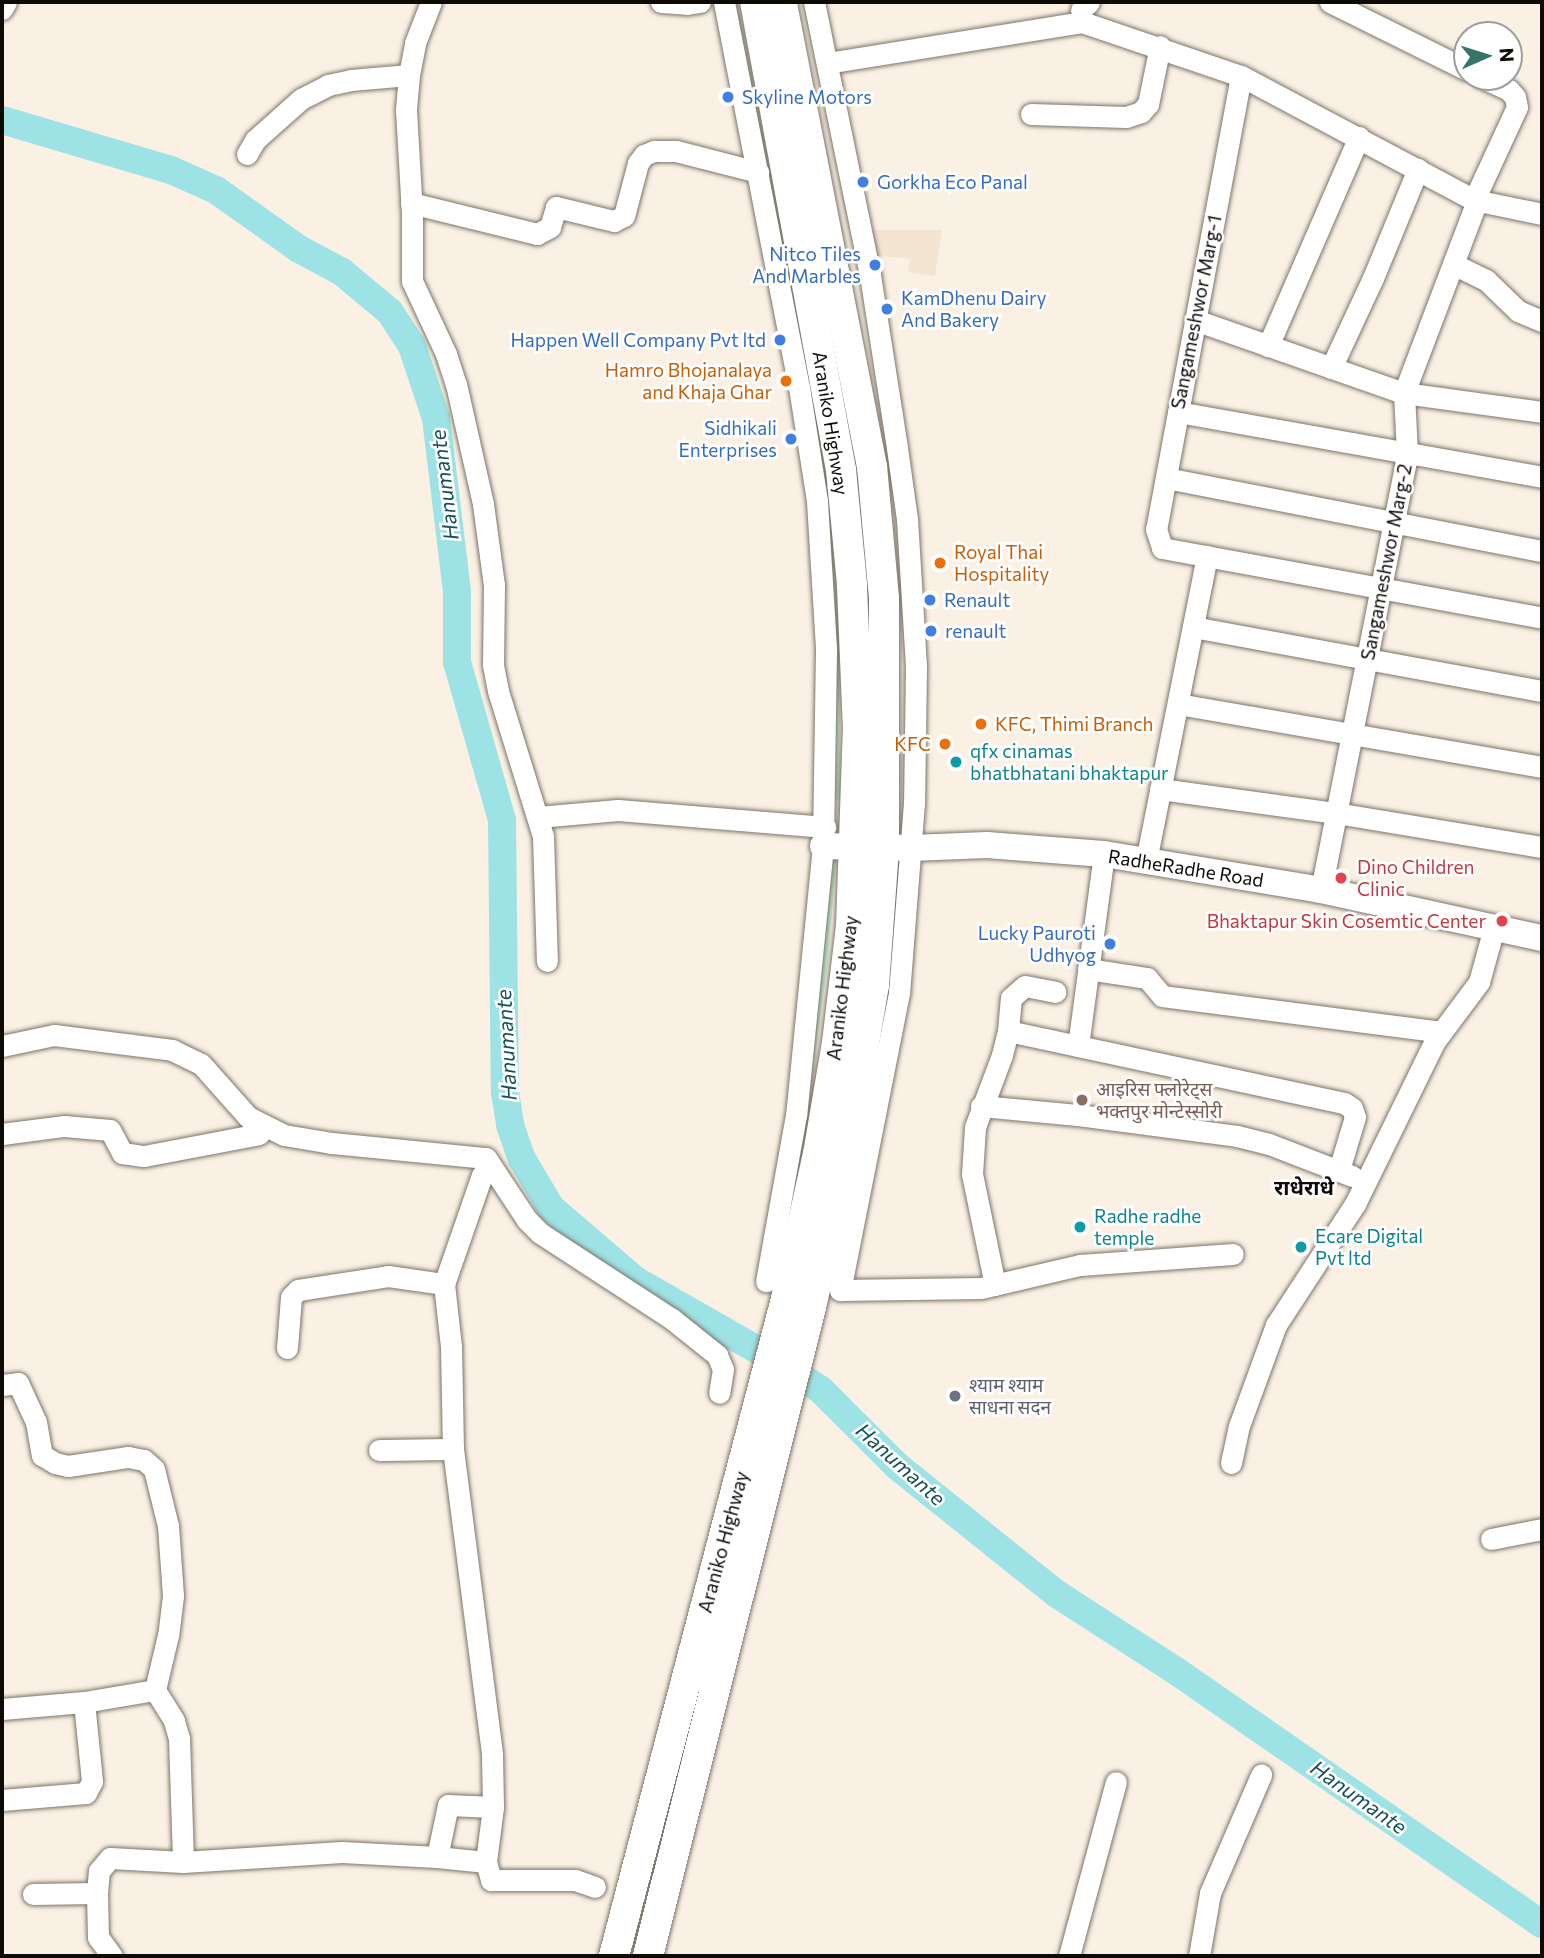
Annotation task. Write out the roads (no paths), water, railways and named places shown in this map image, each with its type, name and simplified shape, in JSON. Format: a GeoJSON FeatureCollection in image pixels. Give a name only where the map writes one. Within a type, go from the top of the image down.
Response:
{"type":"FeatureCollection","features":[{"type":"Feature","properties":{"kind":"highway","name":"Araniko Highway"},"geometry":{"type":"LineString","coordinates":[[755,2],[841,470],[852,584],[858,730],[883,848]]}},
{"type":"Feature","properties":{"kind":"highway","name":"Araniko Highway"},"geometry":{"type":"LineString","coordinates":[[648,1956],[767,1426],[788,1295],[818,1154],[837,1043],[851,926],[883,848],[884,598],[872,467],[782,2]]}},
{"type":"Feature","properties":{"kind":"highway","name":"Araniko Highway"},"geometry":{"type":"LineString","coordinates":[[614,1956],[767,1426]]}},
{"type":"Feature","properties":{"kind":"main road","name":"RadheRadhe Road"},"geometry":{"type":"LineString","coordinates":[[824,836],[883,848],[987,845],[1104,854],[1321,890],[1542,938]]}},
{"type":"Feature","properties":{"kind":"street"},"geometry":{"type":"LineString","coordinates":[[2,9],[6,2]]}},
{"type":"Feature","properties":{"kind":"street"},"geometry":{"type":"LineString","coordinates":[[431,2],[415,43],[405,110],[411,203],[412,281],[446,354],[467,424],[492,566],[493,665],[498,691],[538,817],[544,851],[547,961]]}},
{"type":"Feature","properties":{"kind":"street"},"geometry":{"type":"LineString","coordinates":[[661,2],[687,5],[701,2]]}},
{"type":"Feature","properties":{"kind":"street"},"geometry":{"type":"LineString","coordinates":[[724,2],[758,172],[817,502],[826,650],[824,836],[796,1115],[788,1295]]}},
{"type":"Feature","properties":{"kind":"street"},"geometry":{"type":"LineString","coordinates":[[814,2],[870,275],[907,519],[916,666],[915,803],[883,848],[895,1018],[840,1290],[995,1285],[1080,1265],[1233,1254]]}},
{"type":"Feature","properties":{"kind":"street"},"geometry":{"type":"LineString","coordinates":[[1329,2],[1453,63]]}},
{"type":"Feature","properties":{"kind":"street"},"geometry":{"type":"LineString","coordinates":[[827,63],[1083,9],[1160,46],[1241,76],[1475,200],[1542,214]]}},
{"type":"Feature","properties":{"kind":"street"},"geometry":{"type":"LineString","coordinates":[[1031,114],[1126,117],[1141,112],[1148,104],[1160,46]]}},
{"type":"Feature","properties":{"kind":"street"},"geometry":{"type":"LineString","coordinates":[[247,154],[255,140],[301,99],[328,85],[351,80],[409,75]]}},
{"type":"Feature","properties":{"kind":"street","name":"Sangameshwor Marg-1"},"geometry":{"type":"LineString","coordinates":[[1207,556],[1162,548],[1156,529],[1241,76]]}},
{"type":"Feature","properties":{"kind":"street","name":"Sangameshwor Marg-2"},"geometry":{"type":"LineString","coordinates":[[1321,890],[1407,454],[1404,393],[1475,200],[1517,107],[1515,97],[1510,91]]}},
{"type":"Feature","properties":{"kind":"street"},"geometry":{"type":"LineString","coordinates":[[1268,346],[1359,137]]}},
{"type":"Feature","properties":{"kind":"street"},"geometry":{"type":"LineString","coordinates":[[411,203],[537,234],[550,227],[556,207],[614,221],[625,216],[638,163],[645,155],[654,151],[676,151],[758,172]]}},
{"type":"Feature","properties":{"kind":"street"},"geometry":{"type":"LineString","coordinates":[[1331,368],[1373,278],[1418,169]]}},
{"type":"Feature","properties":{"kind":"street"},"geometry":{"type":"LineString","coordinates":[[1453,264],[1486,280],[1518,311],[1542,321]]}},
{"type":"Feature","properties":{"kind":"street"},"geometry":{"type":"LineString","coordinates":[[1195,320],[1404,393],[1542,412]]}},
{"type":"Feature","properties":{"kind":"street"},"geometry":{"type":"LineString","coordinates":[[1178,412],[1542,477]]}},
{"type":"Feature","properties":{"kind":"street"},"geometry":{"type":"LineString","coordinates":[[1166,478],[1542,551]]}},
{"type":"Feature","properties":{"kind":"street"},"geometry":{"type":"LineString","coordinates":[[1146,861],[1207,556],[1542,618]]}},
{"type":"Feature","properties":{"kind":"street"},"geometry":{"type":"LineString","coordinates":[[1193,627],[1542,691]]}},
{"type":"Feature","properties":{"kind":"street"},"geometry":{"type":"LineString","coordinates":[[1178,704],[1542,767]]}},
{"type":"Feature","properties":{"kind":"street"},"geometry":{"type":"LineString","coordinates":[[1160,789],[1336,813],[1542,847]]}},
{"type":"Feature","properties":{"kind":"street"},"geometry":{"type":"LineString","coordinates":[[538,817],[618,810],[824,836]]}},
{"type":"Feature","properties":{"kind":"street"},"geometry":{"type":"LineString","coordinates":[[1077,1046],[1104,854]]}},
{"type":"Feature","properties":{"kind":"street"},"geometry":{"type":"LineString","coordinates":[[1231,1463],[1239,1426],[1276,1325],[1367,1183],[1435,1041],[1479,982],[1494,928]]}},
{"type":"Feature","properties":{"kind":"street"},"geometry":{"type":"LineString","coordinates":[[1088,969],[1147,978],[1162,996],[1436,1031],[1435,1041]]}},
{"type":"Feature","properties":{"kind":"street"},"geometry":{"type":"LineString","coordinates":[[995,1285],[972,1174],[975,1127],[1009,1031],[1008,1007],[1017,990],[1025,986],[1055,992]]}},
{"type":"Feature","properties":{"kind":"street"},"geometry":{"type":"LineString","coordinates":[[1009,1031],[1344,1103],[1352,1108],[1355,1117],[1339,1170]]}},
{"type":"Feature","properties":{"kind":"street"},"geometry":{"type":"LineString","coordinates":[[2,1046],[54,1035],[172,1050],[201,1063],[248,1117],[276,1132],[332,1143],[486,1158],[540,1233],[662,1312],[717,1355],[723,1369],[719,1393]]}},
{"type":"Feature","properties":{"kind":"street"},"geometry":{"type":"LineString","coordinates":[[981,1106],[1078,1115],[1237,1136],[1339,1170],[1367,1183]]}},
{"type":"Feature","properties":{"kind":"street"},"geometry":{"type":"LineString","coordinates":[[2,1134],[64,1126],[110,1130],[122,1153],[144,1156],[259,1133]]}},
{"type":"Feature","properties":{"kind":"street"},"geometry":{"type":"LineString","coordinates":[[491,1167],[482,1175],[444,1284],[449,1323],[453,1449],[492,1755],[493,1807],[486,1863],[491,1880],[575,1880],[595,1887]]}},
{"type":"Feature","properties":{"kind":"street"},"geometry":{"type":"LineString","coordinates":[[287,1348],[291,1297],[298,1290],[388,1276],[444,1284]]}},
{"type":"Feature","properties":{"kind":"street"},"geometry":{"type":"LineString","coordinates":[[2,1385],[18,1383],[36,1422],[42,1455],[55,1463],[68,1466],[128,1457],[144,1460],[155,1469],[168,1526],[173,1596],[168,1635],[155,1690],[174,1721],[178,1739],[183,1862]]}},
{"type":"Feature","properties":{"kind":"street"},"geometry":{"type":"LineString","coordinates":[[379,1450],[453,1449]]}},
{"type":"Feature","properties":{"kind":"street"},"geometry":{"type":"LineString","coordinates":[[1491,1539],[1542,1529]]}},
{"type":"Feature","properties":{"kind":"street"},"geometry":{"type":"LineString","coordinates":[[2,1709],[84,1702],[155,1690]]}},
{"type":"Feature","properties":{"kind":"street"},"geometry":{"type":"LineString","coordinates":[[2,1800],[86,1793],[92,1781],[84,1702]]}},
{"type":"Feature","properties":{"kind":"street"},"geometry":{"type":"LineString","coordinates":[[1199,1956],[1210,1892],[1261,1775]]}},
{"type":"Feature","properties":{"kind":"street"},"geometry":{"type":"LineString","coordinates":[[1069,1956],[1081,1902],[1116,1782]]}},
{"type":"Feature","properties":{"kind":"street"},"geometry":{"type":"LineString","coordinates":[[437,1857],[448,1805],[493,1807]]}},
{"type":"Feature","properties":{"kind":"street"},"geometry":{"type":"LineString","coordinates":[[111,1956],[98,1937],[97,1893],[99,1871],[110,1858],[183,1862],[342,1852],[437,1857],[486,1863]]}},
{"type":"Feature","properties":{"kind":"street"},"geometry":{"type":"LineString","coordinates":[[33,1894],[97,1893]]}},
{"type":"Feature","properties":{"kind":"waterway","name":"Hanumante"},"geometry":{"type":"LineString","coordinates":[[2,120],[171,170],[216,190],[299,249],[342,272],[390,312],[412,346],[436,418],[457,592],[457,662],[502,820],[505,1092],[510,1125],[522,1159],[551,1208],[635,1280],[777,1361],[821,1390],[897,1466],[1057,1594],[1179,1673],[1542,1924]]}},
{"type":"Feature","properties":{"kind":"place","name":"Skyline Motors"},"geometry":{"type":"Point","coordinates":[728,97]}},
{"type":"Feature","properties":{"kind":"place","name":"Gorkha Eco Panal"},"geometry":{"type":"Point","coordinates":[863,182]}},
{"type":"Feature","properties":{"kind":"place","name":"Nitco Tiles And Marbles"},"geometry":{"type":"Point","coordinates":[875,265]}},
{"type":"Feature","properties":{"kind":"place","name":"KamDhenu Dairy And Bakery"},"geometry":{"type":"Point","coordinates":[887,309]}},
{"type":"Feature","properties":{"kind":"place","name":"Happen Well Company Pvt ltd"},"geometry":{"type":"Point","coordinates":[780,340]}},
{"type":"Feature","properties":{"kind":"place","name":"Hamro Bhojanalaya and Khaja Ghar"},"geometry":{"type":"Point","coordinates":[786,381]}},
{"type":"Feature","properties":{"kind":"place","name":"Sidhikali Enterprises"},"geometry":{"type":"Point","coordinates":[791,439]}},
{"type":"Feature","properties":{"kind":"place","name":"Royal Thai Hospitality"},"geometry":{"type":"Point","coordinates":[940,563]}},
{"type":"Feature","properties":{"kind":"place","name":"Renault"},"geometry":{"type":"Point","coordinates":[930,600]}},
{"type":"Feature","properties":{"kind":"place","name":"renault"},"geometry":{"type":"Point","coordinates":[931,631]}},
{"type":"Feature","properties":{"kind":"place","name":"KFC, Thimi Branch"},"geometry":{"type":"Point","coordinates":[981,724]}},
{"type":"Feature","properties":{"kind":"place","name":"KFC"},"geometry":{"type":"Point","coordinates":[945,744]}},
{"type":"Feature","properties":{"kind":"place","name":"qfx cinamas bhatbhatani bhaktapur"},"geometry":{"type":"Point","coordinates":[956,762]}},
{"type":"Feature","properties":{"kind":"place","name":"Dino Children Clinic"},"geometry":{"type":"Point","coordinates":[1341,878]}},
{"type":"Feature","properties":{"kind":"place","name":"Bhaktapur Skin Cosemtic Center"},"geometry":{"type":"Point","coordinates":[1502,921]}},
{"type":"Feature","properties":{"kind":"place","name":"Lucky Pauroti Udhyog"},"geometry":{"type":"Point","coordinates":[1110,944]}},
{"type":"Feature","properties":{"kind":"place","name":"आइरिस फ्लोरेट्स भक्तपुर मोन्टेस्सोरी"},"geometry":{"type":"Point","coordinates":[1082,1100]}},
{"type":"Feature","properties":{"kind":"place","name":"Radhe radhe temple"},"geometry":{"type":"Point","coordinates":[1080,1227]}},
{"type":"Feature","properties":{"kind":"place","name":"Ecare Digital Pvt ltd"},"geometry":{"type":"Point","coordinates":[1301,1247]}},
{"type":"Feature","properties":{"kind":"place","name":"श्याम श्याम साधना सदन"},"geometry":{"type":"Point","coordinates":[955,1396]}},
{"type":"Feature","properties":{"kind":"district","name":"राधेराधे"},"geometry":{"type":"Point","coordinates":[1304,1187]}}]}
